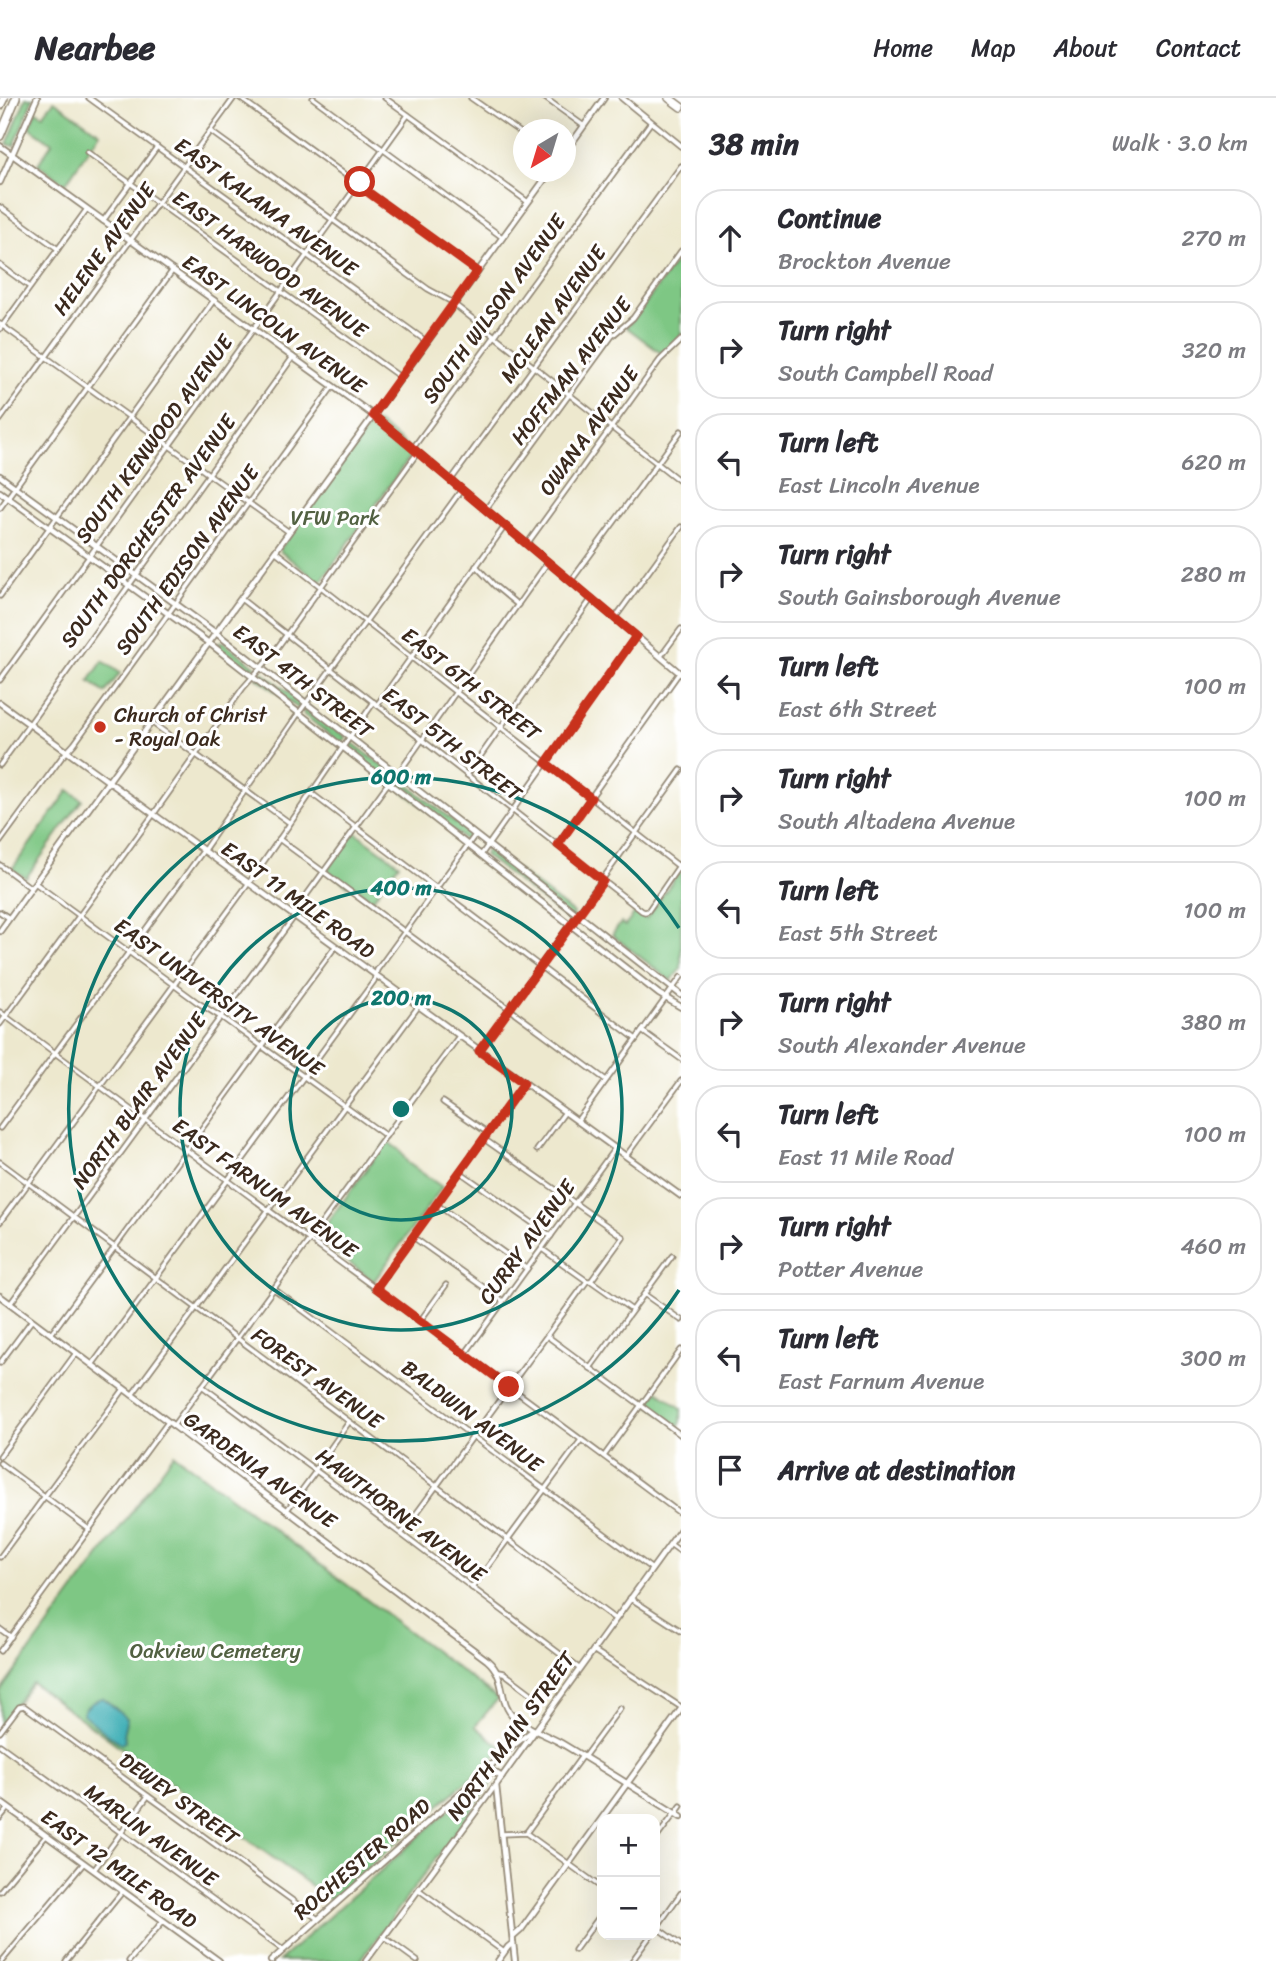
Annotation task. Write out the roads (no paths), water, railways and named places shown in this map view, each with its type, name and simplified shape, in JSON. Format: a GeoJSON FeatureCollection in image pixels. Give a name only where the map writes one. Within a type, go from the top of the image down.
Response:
{"type":"FeatureCollection","features":[{"type":"Feature","properties":{"kind":"highway"},"geometry":{"type":"LineString","coordinates":[[0,106],[4,98]]}},
{"type":"Feature","properties":{"kind":"highway"},"geometry":{"type":"LineString","coordinates":[[0,136],[16,98]]}},
{"type":"Feature","properties":{"kind":"highway"},"geometry":{"type":"LineString","coordinates":[[669,98],[681,107]]}},
{"type":"Feature","properties":{"kind":"street"},"geometry":{"type":"LineString","coordinates":[[0,182],[37,98]]}},
{"type":"Feature","properties":{"kind":"street","name":"EAST KALAMA AVENUE"},"geometry":{"type":"LineString","coordinates":[[89,98],[426,341]]}},
{"type":"Feature","properties":{"kind":"street","name":"HELENE AVENUE"},"geometry":{"type":"LineString","coordinates":[[0,419],[234,98]]}},
{"type":"Feature","properties":{"kind":"street"},"geometry":{"type":"LineString","coordinates":[[240,98],[477,271]]}},
{"type":"Feature","properties":{"kind":"street"},"geometry":{"type":"LineString","coordinates":[[313,98],[502,237]]}},
{"type":"Feature","properties":{"kind":"street"},"geometry":{"type":"LineString","coordinates":[[385,98],[527,202]]}},
{"type":"Feature","properties":{"kind":"street"},"geometry":{"type":"LineString","coordinates":[[471,98],[513,128]]}},
{"type":"Feature","properties":{"kind":"street"},"geometry":{"type":"LineString","coordinates":[[545,98],[584,126]]}},
{"type":"Feature","properties":{"kind":"street"},"geometry":{"type":"LineString","coordinates":[[576,137],[604,98]]}},
{"type":"Feature","properties":{"kind":"street"},"geometry":{"type":"LineString","coordinates":[[623,98],[681,146]]}},
{"type":"Feature","properties":{"kind":"street","name":"SOUTH KENWOOD AVENUE"},"geometry":{"type":"LineString","coordinates":[[0,680],[408,115]]}},
{"type":"Feature","properties":{"kind":"street","name":"SOUTH WILSON AVENUE"},"geometry":{"type":"LineString","coordinates":[[413,448],[652,121]]}},
{"type":"Feature","properties":{"kind":"street"},"geometry":{"type":"LineString","coordinates":[[210,131],[428,289],[453,303],[681,481]]}},
{"type":"Feature","properties":{"kind":"street","name":"EAST LINCOLN AVENUE"},"geometry":{"type":"LineString","coordinates":[[2,147],[373,415],[680,673]]}},
{"type":"Feature","properties":{"kind":"street"},"geometry":{"type":"LineString","coordinates":[[103,221],[157,147]]}},
{"type":"Feature","properties":{"kind":"street","name":"EAST HARWOOD AVENUE"},"geometry":{"type":"LineString","coordinates":[[87,152],[400,377]]}},
{"type":"Feature","properties":{"kind":"street","name":"MCLEAN AVENUE"},"geometry":{"type":"LineString","coordinates":[[451,480],[681,166]]}},
{"type":"Feature","properties":{"kind":"street"},"geometry":{"type":"LineString","coordinates":[[0,930],[542,182]]}},
{"type":"Feature","properties":{"kind":"street"},"geometry":{"type":"LineString","coordinates":[[0,207],[58,249]]}},
{"type":"Feature","properties":{"kind":"street"},"geometry":{"type":"LineString","coordinates":[[87,209],[1,326],[289,532]]}},
{"type":"Feature","properties":{"kind":"street","name":"HOFFMAN AVENUE"},"geometry":{"type":"LineString","coordinates":[[486,509],[615,333],[633,318],[681,251]]}},
{"type":"Feature","properties":{"kind":"street"},"geometry":{"type":"LineString","coordinates":[[0,265],[30,287]]}},
{"type":"Feature","properties":{"kind":"street"},"geometry":{"type":"LineString","coordinates":[[0,508],[173,270]]}},
{"type":"Feature","properties":{"kind":"street"},"geometry":{"type":"LineString","coordinates":[[0,596],[214,300]]}},
{"type":"Feature","properties":{"kind":"street","name":"OWANA AVENUE"},"geometry":{"type":"LineString","coordinates":[[527,544],[660,360],[681,340]]}},
{"type":"Feature","properties":{"kind":"street","name":"SOUTH DORCHESTER AVENUE"},"geometry":{"type":"LineString","coordinates":[[0,765],[293,357]]}},
{"type":"Feature","properties":{"kind":"street","name":"SOUTH EDISON AVENUE"},"geometry":{"type":"LineString","coordinates":[[0,842],[333,386]]}},
{"type":"Feature","properties":{"kind":"street"},"geometry":{"type":"LineString","coordinates":[[571,581],[681,431]]}},
{"type":"Feature","properties":{"kind":"street"},"geometry":{"type":"LineString","coordinates":[[0,1024],[418,452]]}},
{"type":"Feature","properties":{"kind":"street","name":"EAST 4TH STREET"},"geometry":{"type":"LineString","coordinates":[[0,476],[216,633],[681,995]]}},
{"type":"Feature","properties":{"kind":"street"},"geometry":{"type":"LineString","coordinates":[[0,1128],[203,851],[299,713],[462,489]]}},
{"type":"Feature","properties":{"kind":"street","name":"EAST 4TH STREET"},"geometry":{"type":"LineString","coordinates":[[0,492],[217,649],[467,845],[681,1007]]}},
{"type":"Feature","properties":{"kind":"street"},"geometry":{"type":"LineString","coordinates":[[0,1222],[248,884],[349,737],[506,526]]}},
{"type":"Feature","properties":{"kind":"street"},"geometry":{"type":"LineString","coordinates":[[615,618],[681,527]]}},
{"type":"Feature","properties":{"kind":"street","name":"EAST 6TH STREET"},"geometry":{"type":"LineString","coordinates":[[275,551],[680,866]]}},
{"type":"Feature","properties":{"kind":"street","name":"NORTH BLAIR AVENUE"},"geometry":{"type":"LineString","coordinates":[[10,1304],[221,1017],[355,827],[422,740],[548,562]]}},
{"type":"Feature","properties":{"kind":"street"},"geometry":{"type":"LineString","coordinates":[[476,566],[518,605]]}},
{"type":"Feature","properties":{"kind":"street","name":"EAST 5TH STREET"},"geometry":{"type":"LineString","coordinates":[[241,598],[645,912],[680,866]]}},
{"type":"Feature","properties":{"kind":"street"},"geometry":{"type":"LineString","coordinates":[[467,775],[592,598]]}},
{"type":"Feature","properties":{"kind":"street"},"geometry":{"type":"LineString","coordinates":[[198,636],[206,634],[206,626]]}},
{"type":"Feature","properties":{"kind":"street"},"geometry":{"type":"LineString","coordinates":[[661,656],[681,629]]}},
{"type":"Feature","properties":{"kind":"street"},"geometry":{"type":"LineString","coordinates":[[481,855],[636,636]]}},
{"type":"Feature","properties":{"kind":"street"},"geometry":{"type":"LineString","coordinates":[[217,649],[219,641],[226,641]]}},
{"type":"Feature","properties":{"kind":"street"},"geometry":{"type":"LineString","coordinates":[[558,845],[680,673]]}},
{"type":"Feature","properties":{"kind":"street","name":"EAST 11 MILE ROAD"},"geometry":{"type":"LineString","coordinates":[[0,703],[681,1196]]}},
{"type":"Feature","properties":{"kind":"street"},"geometry":{"type":"LineString","coordinates":[[151,722],[290,823]]}},
{"type":"Feature","properties":{"kind":"street"},"geometry":{"type":"LineString","coordinates":[[479,1051],[681,770]]}},
{"type":"Feature","properties":{"kind":"street"},"geometry":{"type":"LineString","coordinates":[[311,793],[636,1039]]}},
{"type":"Feature","properties":{"kind":"street"},"geometry":{"type":"LineString","coordinates":[[92,1365],[374,981],[376,970],[475,835]]}},
{"type":"Feature","properties":{"kind":"street"},"geometry":{"type":"LineString","coordinates":[[279,839],[606,1080]]}},
{"type":"Feature","properties":{"kind":"street","name":"EAST UNIVERSITY AVENUE"},"geometry":{"type":"LineString","coordinates":[[0,865],[79,916],[386,1136]]}},
{"type":"Feature","properties":{"kind":"street"},"geometry":{"type":"LineString","coordinates":[[0,912],[9,918]]}},
{"type":"Feature","properties":{"kind":"street"},"geometry":{"type":"LineString","coordinates":[[51,1334],[335,947]]}},
{"type":"Feature","properties":{"kind":"street"},"geometry":{"type":"LineString","coordinates":[[577,1121],[681,977]]}},
{"type":"Feature","properties":{"kind":"street"},"geometry":{"type":"LineString","coordinates":[[132,1395],[418,1007]]}},
{"type":"Feature","properties":{"kind":"street","name":"EAST FARNUM AVENUE"},"geometry":{"type":"LineString","coordinates":[[0,1012],[681,1514]]}},
{"type":"Feature","properties":{"kind":"street"},"geometry":{"type":"LineString","coordinates":[[642,1031],[681,1059]]}},
{"type":"Feature","properties":{"kind":"street"},"geometry":{"type":"LineString","coordinates":[[0,1651],[202,1386],[459,1036]]}},
{"type":"Feature","properties":{"kind":"street"},"geometry":{"type":"LineString","coordinates":[[626,1156],[681,1081]]}},
{"type":"Feature","properties":{"kind":"street"},"geometry":{"type":"LineString","coordinates":[[376,1288],[524,1083]]}},
{"type":"Feature","properties":{"kind":"street"},"geometry":{"type":"LineString","coordinates":[[443,1102],[488,1133]]}},
{"type":"Feature","properties":{"kind":"street"},"geometry":{"type":"LineString","coordinates":[[537,1150],[565,1112]]}},
{"type":"Feature","properties":{"kind":"street"},"geometry":{"type":"LineString","coordinates":[[401,1534],[623,1237],[484,1139]]}},
{"type":"Feature","properties":{"kind":"street","name":"CURRY AVENUE"},"geometry":{"type":"LineString","coordinates":[[465,1354],[615,1148]]}},
{"type":"Feature","properties":{"kind":"street","name":"FOREST AVENUE"},"geometry":{"type":"LineString","coordinates":[[0,1162],[615,1619]]}},
{"type":"Feature","properties":{"kind":"street"},"geometry":{"type":"LineString","coordinates":[[460,1171],[551,1236]]}},
{"type":"Feature","properties":{"kind":"street"},"geometry":{"type":"LineString","coordinates":[[436,1204],[527,1269]]}},
{"type":"Feature","properties":{"kind":"street"},"geometry":{"type":"LineString","coordinates":[[413,1237],[503,1301]]}},
{"type":"Feature","properties":{"kind":"street"},"geometry":{"type":"LineString","coordinates":[[541,1249],[632,1310]]}},
{"type":"Feature","properties":{"kind":"street"},"geometry":{"type":"LineString","coordinates":[[590,1368],[672,1256]]}},
{"type":"Feature","properties":{"kind":"street"},"geometry":{"type":"LineString","coordinates":[[420,1321],[446,1285]]}},
{"type":"Feature","properties":{"kind":"street","name":"BALDWIN AVENUE"},"geometry":{"type":"LineString","coordinates":[[274,1289],[652,1569]]}},
{"type":"Feature","properties":{"kind":"street"},"geometry":{"type":"LineString","coordinates":[[645,1293],[681,1320]]}},
{"type":"Feature","properties":{"kind":"street","name":"GARDENIA AVENUE"},"geometry":{"type":"LineString","coordinates":[[0,1296],[487,1660],[498,1672],[504,1672],[541,1701]]}},
{"type":"Feature","properties":{"kind":"street"},"geometry":{"type":"LineString","coordinates":[[0,1363],[32,1320]]}},
{"type":"Feature","properties":{"kind":"street"},"geometry":{"type":"LineString","coordinates":[[547,1336],[681,1435]]}},
{"type":"Feature","properties":{"kind":"street"},"geometry":{"type":"LineString","coordinates":[[604,1457],[681,1350]]}},
{"type":"Feature","properties":{"kind":"street"},"geometry":{"type":"LineString","coordinates":[[0,1457],[76,1353]]}},
{"type":"Feature","properties":{"kind":"street","name":"HAWTHORNE AVENUE"},"geometry":{"type":"LineString","coordinates":[[202,1386],[580,1669]]}},
{"type":"Feature","properties":{"kind":"street"},"geometry":{"type":"LineString","coordinates":[[0,1557],[124,1389]]}},
{"type":"Feature","properties":{"kind":"street"},"geometry":{"type":"LineString","coordinates":[[287,1510],[349,1422]]}},
{"type":"Feature","properties":{"kind":"street"},"geometry":{"type":"LineString","coordinates":[[472,1588],[580,1440]]}},
{"type":"Feature","properties":{"kind":"street"},"geometry":{"type":"LineString","coordinates":[[0,1463],[90,1530]]}},
{"type":"Feature","properties":{"kind":"street","name":"NORTH MAIN STREET"},"geometry":{"type":"LineString","coordinates":[[366,1961],[681,1529]]}},
{"type":"Feature","properties":{"kind":"street"},"geometry":{"type":"LineString","coordinates":[[670,1544],[681,1552]]}},
{"type":"Feature","properties":{"kind":"street"},"geometry":{"type":"LineString","coordinates":[[631,1598],[681,1631]]}},
{"type":"Feature","properties":{"kind":"street"},"geometry":{"type":"LineString","coordinates":[[0,1629],[11,1637]]}},
{"type":"Feature","properties":{"kind":"street"},"geometry":{"type":"LineString","coordinates":[[513,1937],[521,1930],[681,1708],[593,1650]]}},
{"type":"Feature","properties":{"kind":"street"},"geometry":{"type":"LineString","coordinates":[[498,1672],[508,1711],[525,1726],[566,1747],[677,1814]]}},
{"type":"Feature","properties":{"kind":"street","name":"DEWEY STREET"},"geometry":{"type":"LineString","coordinates":[[0,1732],[21,1705],[318,1919]]}},
{"type":"Feature","properties":{"kind":"street"},"geometry":{"type":"LineString","coordinates":[[526,1833],[620,1708]]}},
{"type":"Feature","properties":{"kind":"street","name":"ROCHESTER ROAD"},"geometry":{"type":"LineString","coordinates":[[271,1961],[526,1734],[534,1730]]}},
{"type":"Feature","properties":{"kind":"street","name":"MARLIN AVENUE"},"geometry":{"type":"LineString","coordinates":[[0,1745],[283,1950]]}},
{"type":"Feature","properties":{"kind":"street"},"geometry":{"type":"LineString","coordinates":[[480,1776],[491,1772],[502,1777]]}},
{"type":"Feature","properties":{"kind":"street"},"geometry":{"type":"LineString","coordinates":[[496,1785],[515,1961]]}},
{"type":"Feature","properties":{"kind":"street"},"geometry":{"type":"LineString","coordinates":[[94,1871],[148,1796]]}},
{"type":"Feature","properties":{"kind":"street","name":"EAST 12 MILE ROAD"},"geometry":{"type":"LineString","coordinates":[[0,1802],[219,1961]]}},
{"type":"Feature","properties":{"kind":"street"},"geometry":{"type":"LineString","coordinates":[[660,1834],[681,1806]]}},
{"type":"Feature","properties":{"kind":"street"},"geometry":{"type":"LineString","coordinates":[[0,1818],[8,1808]]}},
{"type":"Feature","properties":{"kind":"street"},"geometry":{"type":"LineString","coordinates":[[502,1834],[526,1833],[597,1884]]}},
{"type":"Feature","properties":{"kind":"street"},"geometry":{"type":"LineString","coordinates":[[0,1891],[46,1836]]}},
{"type":"Feature","properties":{"kind":"street"},"geometry":{"type":"LineString","coordinates":[[2,1961],[84,1863]]}},
{"type":"Feature","properties":{"kind":"street"},"geometry":{"type":"LineString","coordinates":[[419,1889],[504,1952]]}},
{"type":"Feature","properties":{"kind":"street"},"geometry":{"type":"LineString","coordinates":[[66,1961],[123,1891]]}},
{"type":"Feature","properties":{"kind":"street"},"geometry":{"type":"LineString","coordinates":[[660,1921],[681,1893]]}},
{"type":"Feature","properties":{"kind":"street"},"geometry":{"type":"LineString","coordinates":[[129,1961],[163,1920]]}},
{"type":"Feature","properties":{"kind":"street"},"geometry":{"type":"LineString","coordinates":[[575,1950],[597,1920]]}},
{"type":"Feature","properties":{"kind":"street"},"geometry":{"type":"LineString","coordinates":[[660,1931],[681,1945]]}},
{"type":"Feature","properties":{"kind":"street"},"geometry":{"type":"LineString","coordinates":[[384,1937],[417,1961]]}},
{"type":"Feature","properties":{"kind":"street"},"geometry":{"type":"LineString","coordinates":[[632,1961],[647,1940]]}},
{"type":"Feature","properties":{"kind":"street"},"geometry":{"type":"LineString","coordinates":[[498,1961],[513,1944]]}},
{"type":"Feature","properties":{"kind":"water"},"geometry":{"type":"Polygon","coordinates":[[[103,1698],[127,1718],[125,1742],[121,1743],[109,1736],[83,1714],[90,1704],[103,1698]]]}},
{"type":"Feature","properties":{"kind":"place","name":"Church of Christ - Royal Oak"},"geometry":{"type":"Point","coordinates":[100,727]}},
{"type":"Feature","properties":{"kind":"park label","name":"VFW Park"},"geometry":{"type":"Point","coordinates":[335,518]}},
{"type":"Feature","properties":{"kind":"park label","name":"Oakview Cemetery"},"geometry":{"type":"Point","coordinates":[215,1651]}}]}
